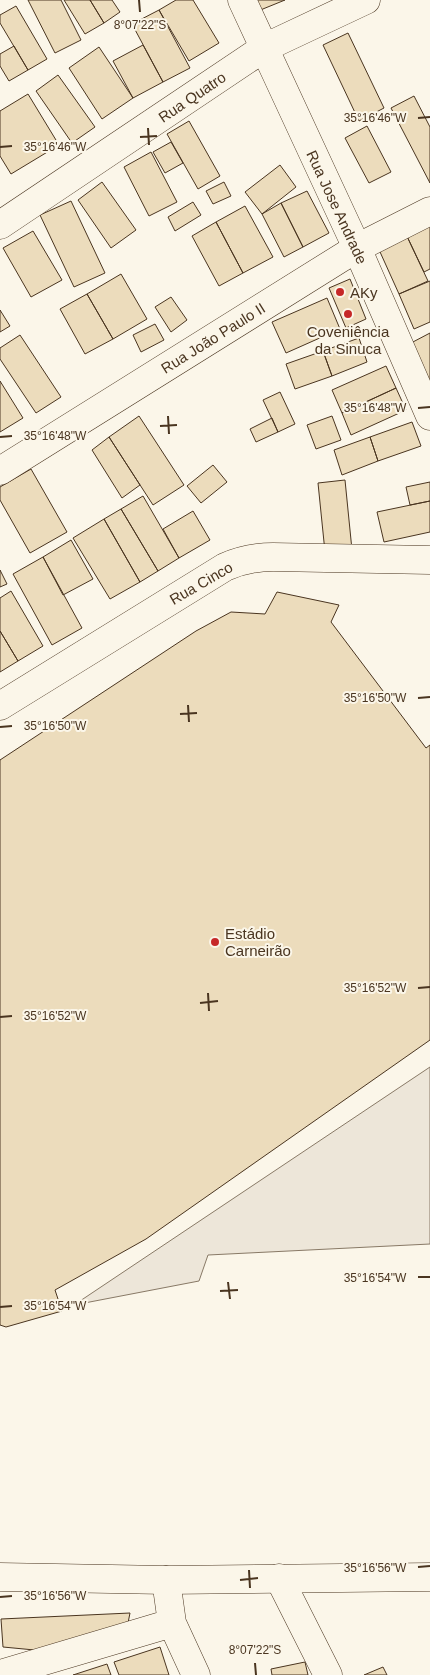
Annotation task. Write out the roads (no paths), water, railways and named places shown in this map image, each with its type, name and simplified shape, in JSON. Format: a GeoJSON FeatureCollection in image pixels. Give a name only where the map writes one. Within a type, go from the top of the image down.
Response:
{"type":"FeatureCollection","features":[{"type":"Feature","properties":{"kind":"street","name":"Rua Jose Andrade"},"geometry":{"type":"LineString","coordinates":[[242,0],[357,248],[430,416]]}},
{"type":"Feature","properties":{"kind":"street","name":"Rua Quatro"},"geometry":{"type":"LineString","coordinates":[[0,226],[264,48],[366,0]]}},
{"type":"Feature","properties":{"kind":"street","name":"Rua João Paulo II"},"geometry":{"type":"LineString","coordinates":[[0,470],[357,248],[430,211]]}},
{"type":"Feature","properties":{"kind":"street","name":"Rua Cinco"},"geometry":{"type":"LineString","coordinates":[[0,706],[225,567],[242,560],[258,557],[430,560]]}},
{"type":"Feature","properties":{"kind":"street"},"geometry":{"type":"LineString","coordinates":[[0,1577],[166,1580],[430,1577]]}},
{"type":"Feature","properties":{"kind":"street"},"geometry":{"type":"LineString","coordinates":[[279,1578],[328,1675]]}},
{"type":"Feature","properties":{"kind":"street"},"geometry":{"type":"LineString","coordinates":[[166,1580],[172,1624],[196,1675]]}},
{"type":"Feature","properties":{"kind":"street"},"geometry":{"type":"LineString","coordinates":[[0,1674],[34,1670],[172,1624]]}},
{"type":"Feature","properties":{"kind":"place","name":"AKy"},"geometry":{"type":"Point","coordinates":[340,292]}},
{"type":"Feature","properties":{"kind":"place","name":"Coveniência da Sinuca"},"geometry":{"type":"Point","coordinates":[348,314]}},
{"type":"Feature","properties":{"kind":"place","name":"Estádio Carneirão"},"geometry":{"type":"Point","coordinates":[215,942]}}]}
